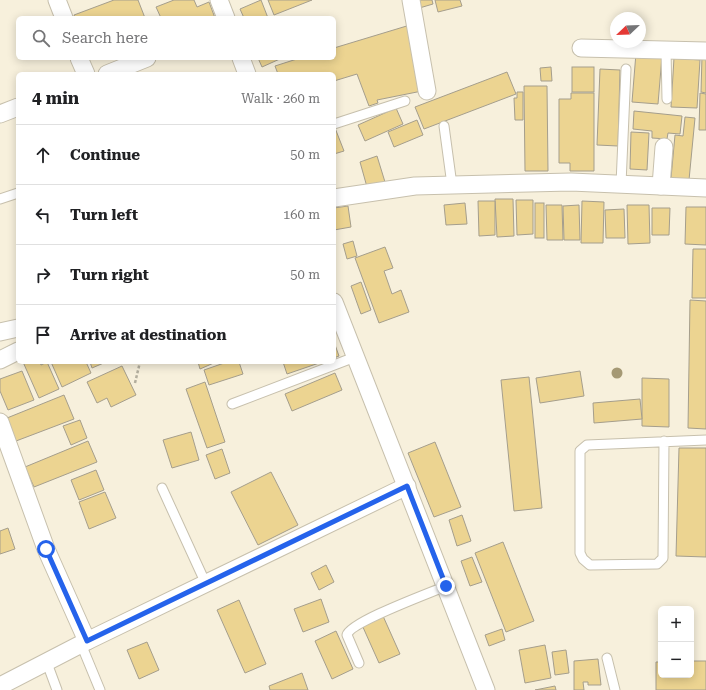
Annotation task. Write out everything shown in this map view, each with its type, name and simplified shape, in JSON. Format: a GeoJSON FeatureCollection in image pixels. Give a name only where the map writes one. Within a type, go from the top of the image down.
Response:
{"type":"FeatureCollection","features":[{"type":"Feature","properties":{"kind":"street"},"geometry":{"type":"LineString","coordinates":[[57,0],[63,16]]}},
{"type":"Feature","properties":{"kind":"street"},"geometry":{"type":"LineString","coordinates":[[219,0],[225,16]]}},
{"type":"Feature","properties":{"kind":"street"},"geometry":{"type":"LineString","coordinates":[[411,0],[427,91]]}},
{"type":"Feature","properties":{"kind":"street"},"geometry":{"type":"LineString","coordinates":[[581,48],[706,51]]}},
{"type":"Feature","properties":{"kind":"street"},"geometry":{"type":"LineString","coordinates":[[80,60],[85,72]]}},
{"type":"Feature","properties":{"kind":"street"},"geometry":{"type":"LineString","coordinates":[[112,72],[142,60]]}},
{"type":"Feature","properties":{"kind":"street"},"geometry":{"type":"LineString","coordinates":[[242,60],[246,72]]}},
{"type":"Feature","properties":{"kind":"street"},"geometry":{"type":"LineString","coordinates":[[0,114],[16,108]]}},
{"type":"Feature","properties":{"kind":"street"},"geometry":{"type":"LineString","coordinates":[[661,186],[664,147]]}},
{"type":"Feature","properties":{"kind":"street"},"geometry":{"type":"LineString","coordinates":[[336,198],[415,186],[452,185],[571,182],[706,188]]}},
{"type":"Feature","properties":{"kind":"street"},"geometry":{"type":"LineString","coordinates":[[336,307],[486,690]]}},
{"type":"Feature","properties":{"kind":"street"},"geometry":{"type":"LineString","coordinates":[[0,332],[16,328]]}},
{"type":"Feature","properties":{"kind":"street"},"geometry":{"type":"LineString","coordinates":[[0,360],[16,352]]}},
{"type":"Feature","properties":{"kind":"street"},"geometry":{"type":"LineString","coordinates":[[0,422],[46,549],[84,643]]}},
{"type":"Feature","properties":{"kind":"street"},"geometry":{"type":"LineString","coordinates":[[0,686],[84,643],[407,486]]}},
{"type":"Feature","properties":{"kind":"lane"},"geometry":{"type":"LineString","coordinates":[[666,50],[667,99]]}},
{"type":"Feature","properties":{"kind":"lane"},"geometry":{"type":"LineString","coordinates":[[621,184],[626,69]]}},
{"type":"Feature","properties":{"kind":"lane"},"geometry":{"type":"LineString","coordinates":[[336,123],[405,101]]}},
{"type":"Feature","properties":{"kind":"lane"},"geometry":{"type":"LineString","coordinates":[[444,126],[452,185]]}},
{"type":"Feature","properties":{"kind":"lane"},"geometry":{"type":"LineString","coordinates":[[0,199],[16,194]]}},
{"type":"Feature","properties":{"kind":"lane"},"geometry":{"type":"LineString","coordinates":[[232,404],[355,357]]}},
{"type":"Feature","properties":{"kind":"lane"},"geometry":{"type":"LineString","coordinates":[[664,442],[663,558],[657,564],[590,565],[580,553],[580,451],[587,445],[706,440]]}},
{"type":"Feature","properties":{"kind":"lane"},"geometry":{"type":"LineString","coordinates":[[162,488],[206,584]]}},
{"type":"Feature","properties":{"kind":"lane"},"geometry":{"type":"LineString","coordinates":[[359,663],[348,635],[352,628],[383,612],[446,586]]}},
{"type":"Feature","properties":{"kind":"lane"},"geometry":{"type":"LineString","coordinates":[[84,643],[100,690]]}},
{"type":"Feature","properties":{"kind":"lane"},"geometry":{"type":"LineString","coordinates":[[606,658],[615,690]]}},
{"type":"Feature","properties":{"kind":"lane"},"geometry":{"type":"LineString","coordinates":[[47,662],[57,690]]}},
{"type":"Feature","properties":{"kind":"path"},"geometry":{"type":"LineString","coordinates":[[136,384],[140,364]]}},
{"type":"Feature","properties":{"kind":"building"},"geometry":{"type":"Polygon","coordinates":[[[114,0],[138,0],[144,16],[74,16],[114,0]]]}},
{"type":"Feature","properties":{"kind":"building"},"geometry":{"type":"Polygon","coordinates":[[[174,0],[194,0],[197,7],[209,2],[214,16],[160,16],[156,7],[174,0]]]}},
{"type":"Feature","properties":{"kind":"building"},"geometry":{"type":"Polygon","coordinates":[[[261,0],[267,16],[243,16],[240,9],[261,0]]]}},
{"type":"Feature","properties":{"kind":"building"},"geometry":{"type":"Polygon","coordinates":[[[268,0],[312,0],[274,15],[268,0]]]}},
{"type":"Feature","properties":{"kind":"building"},"geometry":{"type":"Polygon","coordinates":[[[413,0],[432,0],[433,4],[416,9],[413,0]]]}},
{"type":"Feature","properties":{"kind":"building"},"geometry":{"type":"Polygon","coordinates":[[[435,0],[460,0],[462,6],[438,12],[435,0]]]}},
{"type":"Feature","properties":{"kind":"building"},"geometry":{"type":"Polygon","coordinates":[[[410,25],[422,91],[377,100],[378,103],[369,106],[357,74],[336,80],[336,72],[277,72],[275,66],[294,60],[336,60],[336,47],[410,25]]]}},
{"type":"Feature","properties":{"kind":"building"},"geometry":{"type":"Polygon","coordinates":[[[636,53],[662,56],[658,104],[632,102],[636,53]]]}},
{"type":"Feature","properties":{"kind":"building"},"geometry":{"type":"Polygon","coordinates":[[[702,56],[706,56],[706,93],[701,92],[702,56]]]}},
{"type":"Feature","properties":{"kind":"building"},"geometry":{"type":"Polygon","coordinates":[[[674,58],[700,60],[697,108],[671,107],[674,58]]]}},
{"type":"Feature","properties":{"kind":"building"},"geometry":{"type":"Polygon","coordinates":[[[259,60],[278,60],[262,67],[259,60]]]}},
{"type":"Feature","properties":{"kind":"building"},"geometry":{"type":"Polygon","coordinates":[[[551,67],[552,81],[541,81],[540,68],[551,67]]]}},
{"type":"Feature","properties":{"kind":"building"},"geometry":{"type":"Polygon","coordinates":[[[572,67],[594,67],[594,92],[572,92],[572,67]]]}},
{"type":"Feature","properties":{"kind":"building"},"geometry":{"type":"Polygon","coordinates":[[[600,69],[620,70],[618,146],[597,145],[600,69]]]}},
{"type":"Feature","properties":{"kind":"building"},"geometry":{"type":"Polygon","coordinates":[[[507,72],[516,94],[424,129],[415,107],[507,72]]]}},
{"type":"Feature","properties":{"kind":"building"},"geometry":{"type":"Polygon","coordinates":[[[524,86],[547,86],[548,171],[525,171],[524,86]]]}},
{"type":"Feature","properties":{"kind":"building"},"geometry":{"type":"Polygon","coordinates":[[[517,92],[523,92],[523,120],[515,120],[514,98],[517,98],[517,92]]]}},
{"type":"Feature","properties":{"kind":"building"},"geometry":{"type":"Polygon","coordinates":[[[571,93],[594,93],[594,171],[570,171],[570,163],[559,163],[559,99],[571,99],[571,93]]]}},
{"type":"Feature","properties":{"kind":"building"},"geometry":{"type":"Polygon","coordinates":[[[700,93],[706,94],[706,130],[699,130],[700,93]]]}},
{"type":"Feature","properties":{"kind":"building"},"geometry":{"type":"Polygon","coordinates":[[[396,108],[403,124],[365,141],[358,125],[396,108]]]}},
{"type":"Feature","properties":{"kind":"building"},"geometry":{"type":"Polygon","coordinates":[[[634,111],[682,116],[680,134],[668,133],[667,139],[652,138],[652,131],[633,129],[634,111]]]}},
{"type":"Feature","properties":{"kind":"building"},"geometry":{"type":"Polygon","coordinates":[[[685,117],[695,118],[689,180],[671,178],[675,135],[683,136],[685,117]]]}},
{"type":"Feature","properties":{"kind":"building"},"geometry":{"type":"Polygon","coordinates":[[[417,120],[423,135],[394,147],[388,132],[417,120]]]}},
{"type":"Feature","properties":{"kind":"building"},"geometry":{"type":"Polygon","coordinates":[[[336,131],[344,151],[336,153],[336,131]]]}},
{"type":"Feature","properties":{"kind":"building"},"geometry":{"type":"Polygon","coordinates":[[[631,132],[649,133],[647,170],[630,169],[631,132]]]}},
{"type":"Feature","properties":{"kind":"building"},"geometry":{"type":"Polygon","coordinates":[[[377,156],[385,182],[367,187],[360,162],[377,156]]]}},
{"type":"Feature","properties":{"kind":"building"},"geometry":{"type":"Polygon","coordinates":[[[495,199],[513,199],[514,236],[497,237],[495,199]]]}},
{"type":"Feature","properties":{"kind":"building"},"geometry":{"type":"Polygon","coordinates":[[[516,200],[533,200],[533,234],[517,235],[516,200]]]}},
{"type":"Feature","properties":{"kind":"building"},"geometry":{"type":"Polygon","coordinates":[[[478,201],[495,201],[495,235],[479,236],[478,201]]]}},
{"type":"Feature","properties":{"kind":"building"},"geometry":{"type":"Polygon","coordinates":[[[582,201],[604,202],[603,243],[581,243],[582,201]]]}},
{"type":"Feature","properties":{"kind":"building"},"geometry":{"type":"Polygon","coordinates":[[[465,203],[467,224],[446,225],[444,205],[465,203]]]}},
{"type":"Feature","properties":{"kind":"building"},"geometry":{"type":"Polygon","coordinates":[[[535,203],[544,203],[544,238],[535,238],[535,203]]]}},
{"type":"Feature","properties":{"kind":"building"},"geometry":{"type":"Polygon","coordinates":[[[546,205],[562,205],[563,240],[547,240],[546,205]]]}},
{"type":"Feature","properties":{"kind":"building"},"geometry":{"type":"Polygon","coordinates":[[[579,205],[580,240],[564,240],[563,206],[579,205]]]}},
{"type":"Feature","properties":{"kind":"building"},"geometry":{"type":"Polygon","coordinates":[[[627,205],[649,205],[650,243],[628,244],[627,205]]]}},
{"type":"Feature","properties":{"kind":"building"},"geometry":{"type":"Polygon","coordinates":[[[348,206],[351,227],[336,230],[336,208],[348,206]]]}},
{"type":"Feature","properties":{"kind":"building"},"geometry":{"type":"Polygon","coordinates":[[[686,207],[706,207],[706,245],[685,244],[686,207]]]}},
{"type":"Feature","properties":{"kind":"building"},"geometry":{"type":"Polygon","coordinates":[[[652,208],[670,208],[669,235],[652,235],[652,208]]]}},
{"type":"Feature","properties":{"kind":"building"},"geometry":{"type":"Polygon","coordinates":[[[624,209],[625,238],[606,238],[605,210],[624,209]]]}},
{"type":"Feature","properties":{"kind":"building"},"geometry":{"type":"Polygon","coordinates":[[[353,241],[357,256],[347,259],[343,244],[353,241]]]}},
{"type":"Feature","properties":{"kind":"building"},"geometry":{"type":"Polygon","coordinates":[[[385,247],[393,268],[384,271],[392,294],[401,290],[409,312],[379,323],[355,258],[385,247]]]}},
{"type":"Feature","properties":{"kind":"building"},"geometry":{"type":"Polygon","coordinates":[[[693,249],[706,249],[706,298],[692,298],[693,249]]]}},
{"type":"Feature","properties":{"kind":"building"},"geometry":{"type":"Polygon","coordinates":[[[361,282],[371,310],[361,314],[351,286],[361,282]]]}},
{"type":"Feature","properties":{"kind":"building"},"geometry":{"type":"Polygon","coordinates":[[[690,300],[706,301],[706,429],[688,428],[690,300]]]}},
{"type":"Feature","properties":{"kind":"building"},"geometry":{"type":"Polygon","coordinates":[[[336,348],[339,356],[336,357],[336,348]]]}},
{"type":"Feature","properties":{"kind":"building"},"geometry":{"type":"Polygon","coordinates":[[[24,364],[48,364],[59,389],[39,398],[24,364]]]}},
{"type":"Feature","properties":{"kind":"building"},"geometry":{"type":"Polygon","coordinates":[[[52,364],[87,364],[91,373],[62,387],[52,364]]]}},
{"type":"Feature","properties":{"kind":"building"},"geometry":{"type":"Polygon","coordinates":[[[91,364],[101,364],[92,368],[91,364]]]}},
{"type":"Feature","properties":{"kind":"building"},"geometry":{"type":"Polygon","coordinates":[[[199,364],[211,364],[200,369],[199,364]]]}},
{"type":"Feature","properties":{"kind":"building"},"geometry":{"type":"Polygon","coordinates":[[[221,364],[240,364],[243,374],[209,385],[204,370],[221,364]]]}},
{"type":"Feature","properties":{"kind":"building"},"geometry":{"type":"Polygon","coordinates":[[[284,364],[316,364],[287,374],[284,364]]]}},
{"type":"Feature","properties":{"kind":"building"},"geometry":{"type":"Polygon","coordinates":[[[122,366],[136,395],[111,407],[107,398],[97,403],[87,382],[122,366]]]}},
{"type":"Feature","properties":{"kind":"building"},"geometry":{"type":"Polygon","coordinates":[[[22,371],[34,400],[8,410],[0,391],[0,379],[22,371]]]}},
{"type":"Feature","properties":{"kind":"building"},"geometry":{"type":"Polygon","coordinates":[[[580,371],[584,396],[540,403],[536,378],[580,371]]]}},
{"type":"Feature","properties":{"kind":"building"},"geometry":{"type":"Polygon","coordinates":[[[335,373],[342,390],[292,411],[285,394],[335,373]]]}},
{"type":"Feature","properties":{"kind":"building"},"geometry":{"type":"Polygon","coordinates":[[[529,377],[542,508],[514,511],[501,380],[529,377]]]}},
{"type":"Feature","properties":{"kind":"building"},"geometry":{"type":"Polygon","coordinates":[[[642,378],[669,379],[669,427],[642,426],[642,378]]]}},
{"type":"Feature","properties":{"kind":"building"},"geometry":{"type":"Polygon","coordinates":[[[205,382],[225,442],[207,448],[186,389],[205,382]]]}},
{"type":"Feature","properties":{"kind":"building"},"geometry":{"type":"Polygon","coordinates":[[[64,395],[74,419],[16,441],[7,418],[64,395]]]}},
{"type":"Feature","properties":{"kind":"building"},"geometry":{"type":"Polygon","coordinates":[[[640,399],[642,419],[594,423],[593,403],[640,399]]]}},
{"type":"Feature","properties":{"kind":"building"},"geometry":{"type":"Polygon","coordinates":[[[80,420],[87,438],[71,445],[63,426],[80,420]]]}},
{"type":"Feature","properties":{"kind":"building"},"geometry":{"type":"Polygon","coordinates":[[[191,432],[199,460],[172,468],[163,440],[191,432]]]}},
{"type":"Feature","properties":{"kind":"building"},"geometry":{"type":"Polygon","coordinates":[[[88,441],[97,462],[34,487],[25,467],[88,441]]]}},
{"type":"Feature","properties":{"kind":"building"},"geometry":{"type":"Polygon","coordinates":[[[435,442],[461,507],[434,517],[408,453],[435,442]]]}},
{"type":"Feature","properties":{"kind":"building"},"geometry":{"type":"Polygon","coordinates":[[[679,448],[706,448],[706,557],[676,556],[679,448]]]}},
{"type":"Feature","properties":{"kind":"building"},"geometry":{"type":"Polygon","coordinates":[[[222,449],[230,473],[215,479],[206,455],[222,449]]]}},
{"type":"Feature","properties":{"kind":"building"},"geometry":{"type":"Polygon","coordinates":[[[96,470],[104,490],[79,500],[71,480],[96,470]]]}},
{"type":"Feature","properties":{"kind":"building"},"geometry":{"type":"Polygon","coordinates":[[[271,472],[298,525],[258,545],[231,492],[271,472]]]}},
{"type":"Feature","properties":{"kind":"building"},"geometry":{"type":"Polygon","coordinates":[[[105,492],[116,518],[89,529],[79,502],[105,492]]]}},
{"type":"Feature","properties":{"kind":"building"},"geometry":{"type":"Polygon","coordinates":[[[462,515],[471,541],[457,546],[449,520],[462,515]]]}},
{"type":"Feature","properties":{"kind":"building"},"geometry":{"type":"Polygon","coordinates":[[[8,528],[15,549],[0,554],[0,531],[8,528]]]}},
{"type":"Feature","properties":{"kind":"building"},"geometry":{"type":"Polygon","coordinates":[[[503,542],[534,621],[506,632],[475,553],[503,542]]]}},
{"type":"Feature","properties":{"kind":"building"},"geometry":{"type":"Polygon","coordinates":[[[472,557],[482,582],[470,586],[461,561],[472,557]]]}},
{"type":"Feature","properties":{"kind":"building"},"geometry":{"type":"Polygon","coordinates":[[[326,565],[334,582],[319,590],[311,573],[326,565]]]}},
{"type":"Feature","properties":{"kind":"building"},"geometry":{"type":"Polygon","coordinates":[[[321,599],[329,622],[303,632],[294,609],[321,599]]]}},
{"type":"Feature","properties":{"kind":"building"},"geometry":{"type":"Polygon","coordinates":[[[239,600],[266,664],[245,673],[217,610],[239,600]]]}},
{"type":"Feature","properties":{"kind":"building"},"geometry":{"type":"Polygon","coordinates":[[[383,616],[400,654],[379,663],[362,625],[383,616]]]}},
{"type":"Feature","properties":{"kind":"building"},"geometry":{"type":"Polygon","coordinates":[[[502,629],[505,640],[489,646],[485,635],[502,629]]]}},
{"type":"Feature","properties":{"kind":"building"},"geometry":{"type":"Polygon","coordinates":[[[336,631],[353,669],[332,679],[315,641],[336,631]]]}},
{"type":"Feature","properties":{"kind":"building"},"geometry":{"type":"Polygon","coordinates":[[[147,642],[159,670],[139,679],[127,650],[147,642]]]}},
{"type":"Feature","properties":{"kind":"building"},"geometry":{"type":"Polygon","coordinates":[[[545,645],[551,678],[525,683],[519,650],[545,645]]]}},
{"type":"Feature","properties":{"kind":"building"},"geometry":{"type":"Polygon","coordinates":[[[566,650],[569,673],[555,675],[552,652],[566,650]]]}},
{"type":"Feature","properties":{"kind":"building"},"geometry":{"type":"Polygon","coordinates":[[[598,659],[601,685],[588,685],[588,682],[583,682],[584,690],[574,690],[574,661],[598,659]]]}},
{"type":"Feature","properties":{"kind":"building"},"geometry":{"type":"Polygon","coordinates":[[[694,661],[706,661],[706,690],[656,690],[656,662],[658,662],[658,678],[694,678],[694,661]]]}},
{"type":"Feature","properties":{"kind":"building"},"geometry":{"type":"Polygon","coordinates":[[[302,673],[308,690],[270,690],[269,686],[302,673]]]}},
{"type":"Feature","properties":{"kind":"building"},"geometry":{"type":"Polygon","coordinates":[[[555,686],[556,690],[535,690],[555,686]]]}},
{"type":"Feature","properties":{"kind":"route"},"geometry":{"type":"LineString","coordinates":[[46,549],[87,641],[407,486],[446,586]]}}]}
